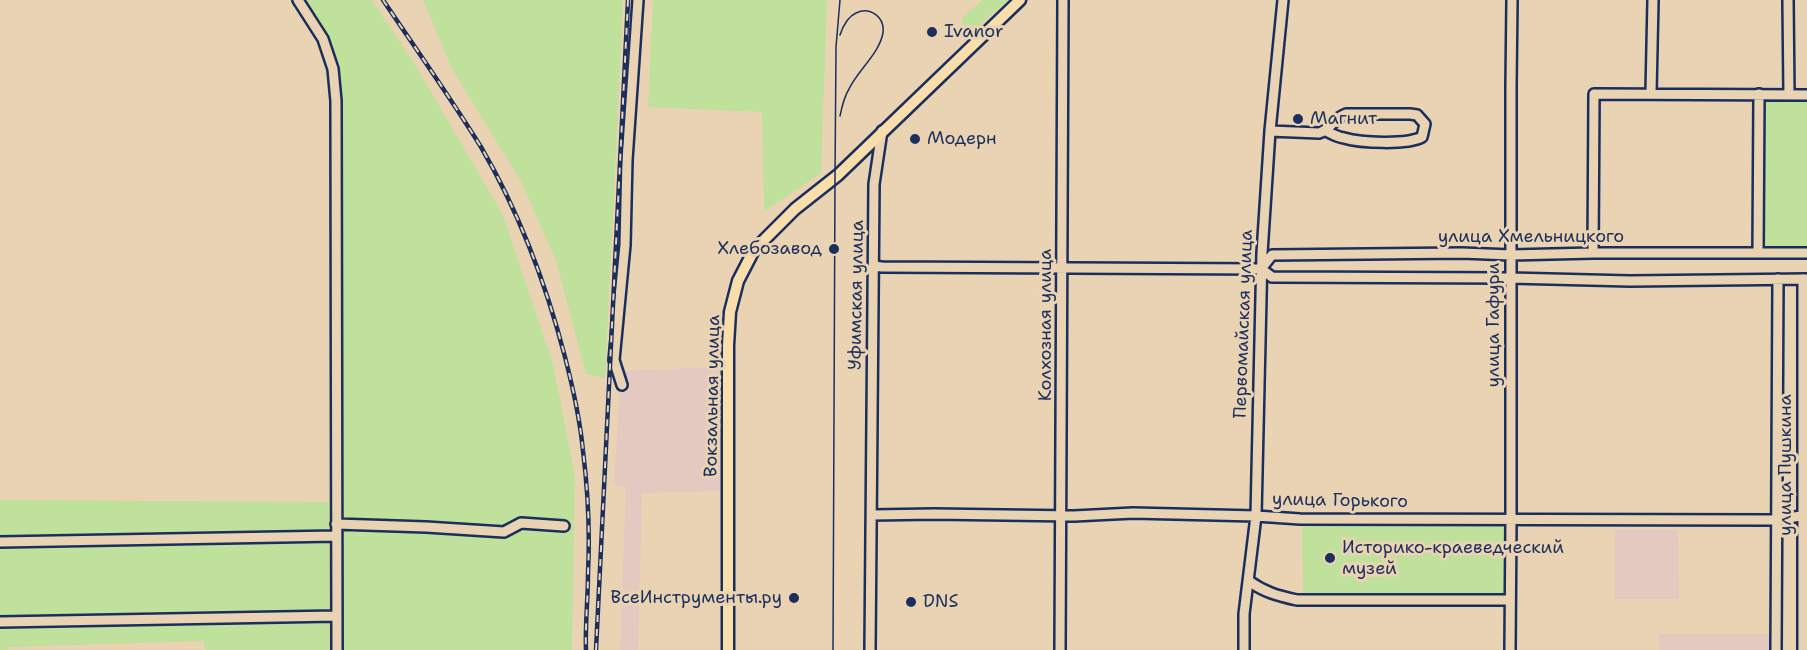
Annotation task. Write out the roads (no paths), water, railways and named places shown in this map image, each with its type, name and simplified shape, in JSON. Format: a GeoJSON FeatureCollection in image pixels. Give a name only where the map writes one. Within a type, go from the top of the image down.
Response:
{"type":"FeatureCollection","features":[{"type":"Feature","properties":{"kind":"main road"},"geometry":{"type":"LineString","coordinates":[[882,131],[1020,0]]}},
{"type":"Feature","properties":{"kind":"main road","name":"Вокзальная улица"},"geometry":{"type":"LineString","coordinates":[[728,650],[728,345],[730,312],[738,280],[754,250],[795,209],[838,175],[882,131]]}},
{"type":"Feature","properties":{"kind":"street"},"geometry":{"type":"LineString","coordinates":[[298,0],[323,39],[333,69],[336,101],[337,650]]}},
{"type":"Feature","properties":{"kind":"street"},"geometry":{"type":"LineString","coordinates":[[622,385],[614,360],[625,245],[627,160],[638,0]]}},
{"type":"Feature","properties":{"kind":"street","name":"Колхозная улица"},"geometry":{"type":"LineString","coordinates":[[1060,650],[1063,0]]}},
{"type":"Feature","properties":{"kind":"street","name":"Первомайская улица"},"geometry":{"type":"LineString","coordinates":[[1244,650],[1244,614],[1256,516],[1261,269],[1282,0]]}},
{"type":"Feature","properties":{"kind":"street","name":"улица Гафури"},"geometry":{"type":"LineString","coordinates":[[1510,650],[1512,0]]}},
{"type":"Feature","properties":{"kind":"street"},"geometry":{"type":"LineString","coordinates":[[1651,93],[1653,0]]}},
{"type":"Feature","properties":{"kind":"street"},"geometry":{"type":"LineString","coordinates":[[1788,0],[1789,95]]}},
{"type":"Feature","properties":{"kind":"street"},"geometry":{"type":"LineString","coordinates":[[1593,253],[1594,94],[1807,95]]}},
{"type":"Feature","properties":{"kind":"street"},"geometry":{"type":"LineString","coordinates":[[1758,253],[1759,94]]}},
{"type":"Feature","properties":{"kind":"street"},"geometry":{"type":"LineString","coordinates":[[1270,131],[1319,133],[1326,130],[1337,117],[1346,114],[1410,114],[1417,116],[1425,124],[1422,137],[1405,141],[1354,140],[1334,135],[1326,130]]}},
{"type":"Feature","properties":{"kind":"street","name":"Уфимская улица"},"geometry":{"type":"LineString","coordinates":[[870,650],[874,184],[882,131]]}},
{"type":"Feature","properties":{"kind":"street","name":"улица Хмельницкого"},"geometry":{"type":"LineString","coordinates":[[1261,269],[1272,255],[1807,253]]}},
{"type":"Feature","properties":{"kind":"street"},"geometry":{"type":"LineString","coordinates":[[873,266],[1261,269],[1272,277],[1630,281],[1805,279]]}},
{"type":"Feature","properties":{"kind":"street","name":"улица Пушкина"},"geometry":{"type":"LineString","coordinates":[[1776,650],[1778,279]]}},
{"type":"Feature","properties":{"kind":"street","name":"улица Пушкина"},"geometry":{"type":"LineString","coordinates":[[1803,650],[1805,279]]}},
{"type":"Feature","properties":{"kind":"street","name":"улица Горького"},"geometry":{"type":"LineString","coordinates":[[872,515],[1061,516],[1133,513],[1300,519],[1511,520],[1776,520],[1805,515]]}},
{"type":"Feature","properties":{"kind":"street"},"geometry":{"type":"LineString","coordinates":[[336,524],[504,532],[521,523],[564,526]]}},
{"type":"Feature","properties":{"kind":"street"},"geometry":{"type":"LineString","coordinates":[[0,542],[336,536]]}},
{"type":"Feature","properties":{"kind":"street"},"geometry":{"type":"LineString","coordinates":[[1249,580],[1273,596],[1297,600],[1510,600]]}},
{"type":"Feature","properties":{"kind":"street"},"geometry":{"type":"LineString","coordinates":[[0,622],[336,616]]}},
{"type":"Feature","properties":{"kind":"tram line"},"geometry":{"type":"LineString","coordinates":[[833,650],[836,47],[840,0]]}},
{"type":"Feature","properties":{"kind":"tram line"},"geometry":{"type":"LineString","coordinates":[[840,35],[848,19],[861,11],[876,14],[882,22],[881,41],[847,92],[840,116]]}},
{"type":"Feature","properties":{"kind":"railway"},"geometry":{"type":"LineString","coordinates":[[383,0],[457,110],[495,172],[530,249],[549,303],[573,392],[585,466],[589,542],[586,650]]}},
{"type":"Feature","properties":{"kind":"railway"},"geometry":{"type":"LineString","coordinates":[[596,650],[628,0]]}},
{"type":"Feature","properties":{"kind":"place","name":"Ivanor"},"geometry":{"type":"Point","coordinates":[932,32]}},
{"type":"Feature","properties":{"kind":"place","name":"Магнит"},"geometry":{"type":"Point","coordinates":[1298,119]}},
{"type":"Feature","properties":{"kind":"place","name":"Модерн"},"geometry":{"type":"Point","coordinates":[915,139]}},
{"type":"Feature","properties":{"kind":"place","name":"Хлебозавод"},"geometry":{"type":"Point","coordinates":[834,249]}},
{"type":"Feature","properties":{"kind":"place","name":"Историко-краеведческий музей"},"geometry":{"type":"Point","coordinates":[1330,558]}},
{"type":"Feature","properties":{"kind":"place","name":"ВсеИнструменты.ру"},"geometry":{"type":"Point","coordinates":[794,598]}},
{"type":"Feature","properties":{"kind":"place","name":"DNS"},"geometry":{"type":"Point","coordinates":[911,602]}}]}
